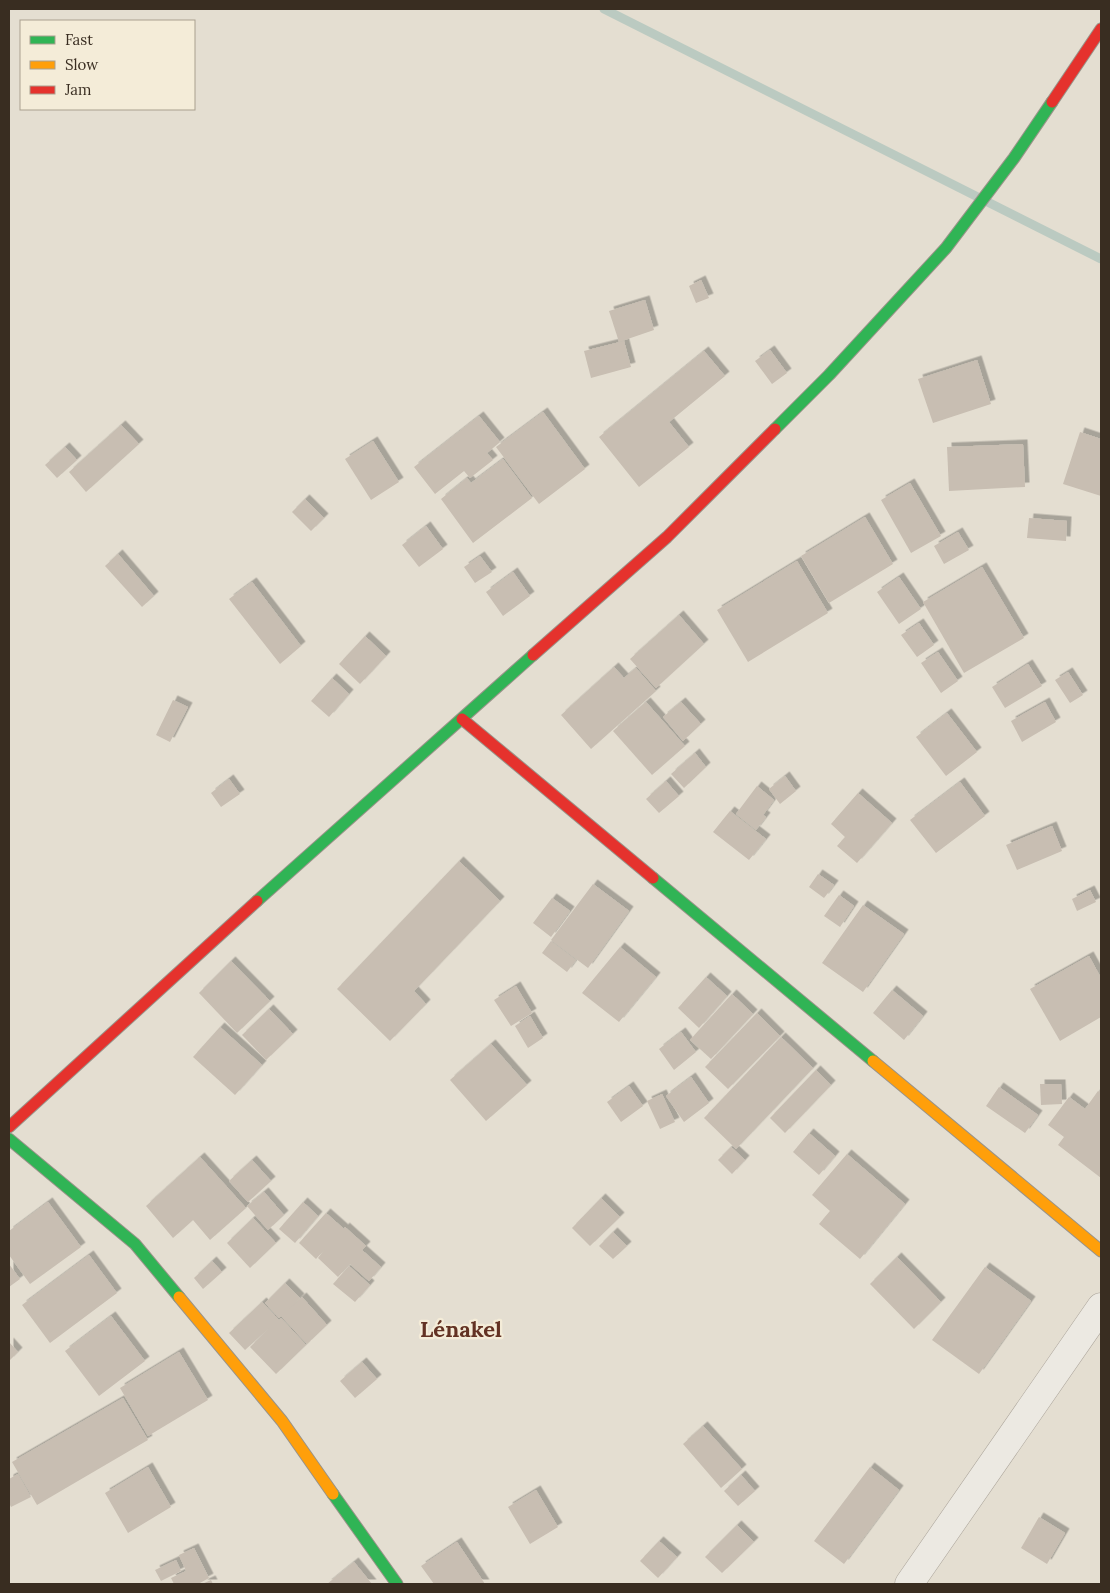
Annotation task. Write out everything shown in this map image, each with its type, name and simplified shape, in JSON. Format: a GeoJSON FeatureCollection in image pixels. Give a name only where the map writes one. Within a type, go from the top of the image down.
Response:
{"type":"FeatureCollection","features":[{"type":"Feature","properties":{"kind":"street"},"geometry":{"type":"LineString","coordinates":[[9,1127],[322,841],[667,537],[829,375],[946,248],[1014,158],[1101,29]]}},
{"type":"Feature","properties":{"kind":"street"},"geometry":{"type":"LineString","coordinates":[[462,719],[1101,1251]]}},
{"type":"Feature","properties":{"kind":"street"},"geometry":{"type":"LineString","coordinates":[[9,1139],[135,1244],[282,1421],[397,1584]]}},
{"type":"Feature","properties":{"kind":"street"},"geometry":{"type":"LineString","coordinates":[[910,1584],[1101,1307]]}},
{"type":"Feature","properties":{"kind":"building"},"geometry":{"type":"Polygon","coordinates":[[[701,280],[709,298],[696,303],[689,286],[701,280]]]}},
{"type":"Feature","properties":{"kind":"building"},"geometry":{"type":"Polygon","coordinates":[[[645,300],[654,330],[619,342],[609,311],[645,300]]]}},
{"type":"Feature","properties":{"kind":"building"},"geometry":{"type":"Polygon","coordinates":[[[624,341],[631,367],[591,378],[584,351],[624,341]]]}},
{"type":"Feature","properties":{"kind":"building"},"geometry":{"type":"Polygon","coordinates":[[[770,350],[787,373],[772,384],[755,361],[770,350]]]}},
{"type":"Feature","properties":{"kind":"building"},"geometry":{"type":"Polygon","coordinates":[[[704,351],[725,376],[669,422],[689,447],[639,487],[599,437],[704,351]]]}},
{"type":"Feature","properties":{"kind":"building"},"geometry":{"type":"Polygon","coordinates":[[[977,360],[991,404],[933,423],[918,379],[977,360]]]}},
{"type":"Feature","properties":{"kind":"building"},"geometry":{"type":"Polygon","coordinates":[[[543,412],[585,469],[539,504],[496,447],[543,412]]]}},
{"type":"Feature","properties":{"kind":"building"},"geometry":{"type":"Polygon","coordinates":[[[479,416],[500,442],[487,453],[493,460],[470,478],[464,471],[435,494],[414,467],[479,416]]]}},
{"type":"Feature","properties":{"kind":"building"},"geometry":{"type":"Polygon","coordinates":[[[121,425],[139,444],[86,492],[69,472],[121,425]]]}},
{"type":"Feature","properties":{"kind":"building"},"geometry":{"type":"Polygon","coordinates":[[[1080,432],[1101,439],[1101,496],[1063,484],[1080,432]]]}},
{"type":"Feature","properties":{"kind":"building"},"geometry":{"type":"Polygon","coordinates":[[[373,441],[399,482],[371,500],[345,459],[373,441]]]}},
{"type":"Feature","properties":{"kind":"building"},"geometry":{"type":"Polygon","coordinates":[[[1023,444],[1025,487],[949,491],[947,447],[1023,444]]]}},
{"type":"Feature","properties":{"kind":"building"},"geometry":{"type":"Polygon","coordinates":[[[65,447],[77,460],[57,478],[45,465],[65,447]]]}},
{"type":"Feature","properties":{"kind":"building"},"geometry":{"type":"Polygon","coordinates":[[[503,459],[532,498],[473,543],[441,499],[467,478],[471,483],[503,459]]]}},
{"type":"Feature","properties":{"kind":"building"},"geometry":{"type":"Polygon","coordinates":[[[910,483],[941,536],[911,553],[881,500],[910,483]]]}},
{"type":"Feature","properties":{"kind":"building"},"geometry":{"type":"Polygon","coordinates":[[[305,499],[324,518],[311,531],[292,512],[305,499]]]}},
{"type":"Feature","properties":{"kind":"building"},"geometry":{"type":"Polygon","coordinates":[[[865,517],[893,564],[829,603],[801,556],[865,517]]]}},
{"type":"Feature","properties":{"kind":"building"},"geometry":{"type":"Polygon","coordinates":[[[1029,518],[1067,521],[1066,541],[1027,538],[1029,518]]]}},
{"type":"Feature","properties":{"kind":"building"},"geometry":{"type":"Polygon","coordinates":[[[426,526],[443,549],[419,567],[402,545],[426,526]]]}},
{"type":"Feature","properties":{"kind":"building"},"geometry":{"type":"Polygon","coordinates":[[[958,532],[969,550],[944,564],[934,546],[958,532]]]}},
{"type":"Feature","properties":{"kind":"building"},"geometry":{"type":"Polygon","coordinates":[[[118,554],[154,596],[142,607],[105,566],[118,554]]]}},
{"type":"Feature","properties":{"kind":"building"},"geometry":{"type":"Polygon","coordinates":[[[480,556],[492,572],[475,583],[464,567],[480,556]]]}},
{"type":"Feature","properties":{"kind":"building"},"geometry":{"type":"Polygon","coordinates":[[[797,561],[828,613],[748,662],[717,610],[797,561]]]}},
{"type":"Feature","properties":{"kind":"building"},"geometry":{"type":"Polygon","coordinates":[[[982,567],[1024,638],[964,673],[923,602],[982,567]]]}},
{"type":"Feature","properties":{"kind":"building"},"geometry":{"type":"Polygon","coordinates":[[[513,572],[530,596],[503,616],[486,592],[513,572]]]}},
{"type":"Feature","properties":{"kind":"building"},"geometry":{"type":"Polygon","coordinates":[[[899,577],[921,609],[899,624],[877,592],[899,577]]]}},
{"type":"Feature","properties":{"kind":"building"},"geometry":{"type":"Polygon","coordinates":[[[252,582],[301,646],[280,664],[229,599],[252,582]]]}},
{"type":"Feature","properties":{"kind":"building"},"geometry":{"type":"Polygon","coordinates":[[[679,615],[704,644],[656,688],[630,659],[679,615]]]}},
{"type":"Feature","properties":{"kind":"building"},"geometry":{"type":"Polygon","coordinates":[[[919,623],[934,645],[917,657],[901,635],[919,623]]]}},
{"type":"Feature","properties":{"kind":"building"},"geometry":{"type":"Polygon","coordinates":[[[365,636],[386,656],[360,684],[339,664],[365,636]]]}},
{"type":"Feature","properties":{"kind":"building"},"geometry":{"type":"Polygon","coordinates":[[[938,652],[958,681],[941,693],[921,663],[938,652]]]}},
{"type":"Feature","properties":{"kind":"building"},"geometry":{"type":"Polygon","coordinates":[[[1028,664],[1042,686],[1005,708],[992,687],[1028,664]]]}},
{"type":"Feature","properties":{"kind":"building"},"geometry":{"type":"Polygon","coordinates":[[[614,667],[624,678],[636,668],[656,691],[591,749],[561,715],[614,667]]]}},
{"type":"Feature","properties":{"kind":"building"},"geometry":{"type":"Polygon","coordinates":[[[1068,672],[1083,695],[1070,703],[1055,680],[1068,672]]]}},
{"type":"Feature","properties":{"kind":"building"},"geometry":{"type":"Polygon","coordinates":[[[332,678],[349,694],[329,717],[311,701],[332,678]]]}},
{"type":"Feature","properties":{"kind":"building"},"geometry":{"type":"Polygon","coordinates":[[[173,700],[188,707],[170,742],[156,735],[173,700]]]}},
{"type":"Feature","properties":{"kind":"building"},"geometry":{"type":"Polygon","coordinates":[[[646,702],[685,746],[652,775],[613,731],[646,702]]]}},
{"type":"Feature","properties":{"kind":"building"},"geometry":{"type":"Polygon","coordinates":[[[681,702],[701,724],[683,741],[663,717],[681,702]]]}},
{"type":"Feature","properties":{"kind":"building"},"geometry":{"type":"Polygon","coordinates":[[[1045,702],[1056,722],[1022,742],[1011,721],[1045,702]]]}},
{"type":"Feature","properties":{"kind":"building"},"geometry":{"type":"Polygon","coordinates":[[[947,713],[977,752],[946,776],[916,737],[947,713]]]}},
{"type":"Feature","properties":{"kind":"building"},"geometry":{"type":"Polygon","coordinates":[[[695,753],[706,767],[684,788],[671,774],[695,753]]]}},
{"type":"Feature","properties":{"kind":"building"},"geometry":{"type":"Polygon","coordinates":[[[785,776],[796,791],[780,804],[769,789],[785,776]]]}},
{"type":"Feature","properties":{"kind":"building"},"geometry":{"type":"Polygon","coordinates":[[[229,779],[240,794],[221,807],[211,793],[229,779]]]}},
{"type":"Feature","properties":{"kind":"building"},"geometry":{"type":"Polygon","coordinates":[[[666,781],[679,796],[659,813],[646,799],[666,781]]]}},
{"type":"Feature","properties":{"kind":"building"},"geometry":{"type":"Polygon","coordinates":[[[960,782],[985,816],[936,853],[910,820],[960,782]]]}},
{"type":"Feature","properties":{"kind":"building"},"geometry":{"type":"Polygon","coordinates":[[[757,786],[774,800],[763,815],[766,817],[756,830],[736,814],[757,786]]]}},
{"type":"Feature","properties":{"kind":"building"},"geometry":{"type":"Polygon","coordinates":[[[858,793],[892,823],[857,863],[837,846],[845,837],[831,824],[858,793]]]}},
{"type":"Feature","properties":{"kind":"building"},"geometry":{"type":"Polygon","coordinates":[[[730,811],[766,839],[749,860],[713,832],[730,811]]]}},
{"type":"Feature","properties":{"kind":"building"},"geometry":{"type":"Polygon","coordinates":[[[1052,826],[1062,851],[1017,870],[1006,845],[1052,826]]]}},
{"type":"Feature","properties":{"kind":"building"},"geometry":{"type":"Polygon","coordinates":[[[459,861],[500,901],[414,991],[426,1004],[390,1041],[337,989],[459,861]]]}},
{"type":"Feature","properties":{"kind":"building"},"geometry":{"type":"Polygon","coordinates":[[[818,874],[834,885],[824,898],[809,887],[818,874]]]}},
{"type":"Feature","properties":{"kind":"building"},"geometry":{"type":"Polygon","coordinates":[[[593,884],[629,911],[588,968],[551,940],[593,884]]]}},
{"type":"Feature","properties":{"kind":"building"},"geometry":{"type":"Polygon","coordinates":[[[1090,890],[1096,902],[1077,911],[1072,899],[1090,890]]]}},
{"type":"Feature","properties":{"kind":"building"},"geometry":{"type":"Polygon","coordinates":[[[839,895],[854,906],[840,927],[824,916],[839,895]]]}},
{"type":"Feature","properties":{"kind":"building"},"geometry":{"type":"Polygon","coordinates":[[[552,898],[570,911],[551,937],[533,923],[552,898]]]}},
{"type":"Feature","properties":{"kind":"building"},"geometry":{"type":"Polygon","coordinates":[[[863,905],[904,934],[863,992],[822,963],[863,905]]]}},
{"type":"Feature","properties":{"kind":"building"},"geometry":{"type":"Polygon","coordinates":[[[551,941],[576,960],[567,972],[542,953],[551,941]]]}},
{"type":"Feature","properties":{"kind":"building"},"geometry":{"type":"Polygon","coordinates":[[[620,947],[656,977],[619,1022],[582,993],[620,947]]]}},
{"type":"Feature","properties":{"kind":"building"},"geometry":{"type":"Polygon","coordinates":[[[1089,956],[1101,978],[1101,1017],[1060,1041],[1030,989],[1089,956]]]}},
{"type":"Feature","properties":{"kind":"building"},"geometry":{"type":"Polygon","coordinates":[[[231,961],[270,1001],[237,1033],[199,993],[231,961]]]}},
{"type":"Feature","properties":{"kind":"building"},"geometry":{"type":"Polygon","coordinates":[[[706,977],[727,996],[699,1028],[678,1008],[706,977]]]}},
{"type":"Feature","properties":{"kind":"building"},"geometry":{"type":"Polygon","coordinates":[[[516,986],[532,1013],[511,1026],[494,1000],[516,986]]]}},
{"type":"Feature","properties":{"kind":"building"},"geometry":{"type":"Polygon","coordinates":[[[892,990],[923,1016],[904,1040],[873,1013],[892,990]]]}},
{"type":"Feature","properties":{"kind":"building"},"geometry":{"type":"Polygon","coordinates":[[[732,994],[753,1014],[711,1059],[690,1040],[732,994]]]}},
{"type":"Feature","properties":{"kind":"building"},"geometry":{"type":"Polygon","coordinates":[[[269,1009],[293,1034],[266,1060],[242,1035],[269,1009]]]}},
{"type":"Feature","properties":{"kind":"building"},"geometry":{"type":"Polygon","coordinates":[[[757,1013],[780,1036],[728,1089],[705,1067],[757,1013]]]}},
{"type":"Feature","properties":{"kind":"building"},"geometry":{"type":"Polygon","coordinates":[[[530,1016],[543,1038],[528,1048],[515,1026],[530,1016]]]}},
{"type":"Feature","properties":{"kind":"building"},"geometry":{"type":"Polygon","coordinates":[[[220,1027],[262,1065],[235,1095],[193,1057],[220,1027]]]}},
{"type":"Feature","properties":{"kind":"building"},"geometry":{"type":"Polygon","coordinates":[[[681,1032],[696,1052],[674,1070],[659,1049],[681,1032]]]}},
{"type":"Feature","properties":{"kind":"building"},"geometry":{"type":"Polygon","coordinates":[[[781,1037],[813,1068],[736,1149],[704,1118],[781,1037]]]}},
{"type":"Feature","properties":{"kind":"building"},"geometry":{"type":"Polygon","coordinates":[[[491,1044],[527,1085],[486,1121],[450,1080],[491,1044]]]}},
{"type":"Feature","properties":{"kind":"building"},"geometry":{"type":"Polygon","coordinates":[[[816,1070],[831,1085],[785,1133],[770,1118],[816,1070]]]}},
{"type":"Feature","properties":{"kind":"building"},"geometry":{"type":"Polygon","coordinates":[[[691,1077],[709,1103],[684,1122],[666,1096],[691,1077]]]}},
{"type":"Feature","properties":{"kind":"building"},"geometry":{"type":"Polygon","coordinates":[[[1040,1084],[1061,1084],[1062,1104],[1041,1105],[1040,1084]]]}},
{"type":"Feature","properties":{"kind":"building"},"geometry":{"type":"Polygon","coordinates":[[[629,1086],[643,1106],[621,1122],[607,1102],[629,1086]]]}},
{"type":"Feature","properties":{"kind":"building"},"geometry":{"type":"Polygon","coordinates":[[[999,1087],[1038,1115],[1025,1133],[986,1106],[999,1087]]]}},
{"type":"Feature","properties":{"kind":"building"},"geometry":{"type":"Polygon","coordinates":[[[1098,1091],[1101,1093],[1101,1178],[1058,1145],[1064,1137],[1048,1125],[1069,1097],[1085,1109],[1098,1091]]]}},
{"type":"Feature","properties":{"kind":"building"},"geometry":{"type":"Polygon","coordinates":[[[662,1094],[675,1122],[660,1129],[647,1101],[662,1094]]]}},
{"type":"Feature","properties":{"kind":"building"},"geometry":{"type":"Polygon","coordinates":[[[809,1133],[835,1156],[819,1175],[793,1152],[809,1133]]]}},
{"type":"Feature","properties":{"kind":"building"},"geometry":{"type":"Polygon","coordinates":[[[731,1147],[745,1160],[732,1174],[718,1160],[731,1147]]]}},
{"type":"Feature","properties":{"kind":"building"},"geometry":{"type":"Polygon","coordinates":[[[847,1154],[905,1204],[860,1259],[819,1224],[830,1211],[812,1195],[847,1154]]]}},
{"type":"Feature","properties":{"kind":"building"},"geometry":{"type":"Polygon","coordinates":[[[200,1157],[246,1208],[210,1240],[193,1220],[173,1238],[146,1206],[200,1157]]]}},
{"type":"Feature","properties":{"kind":"building"},"geometry":{"type":"Polygon","coordinates":[[[252,1160],[271,1181],[248,1202],[229,1181],[252,1160]]]}},
{"type":"Feature","properties":{"kind":"building"},"geometry":{"type":"Polygon","coordinates":[[[264,1192],[284,1215],[268,1230],[247,1206],[264,1192]]]}},
{"type":"Feature","properties":{"kind":"building"},"geometry":{"type":"Polygon","coordinates":[[[601,1198],[620,1217],[590,1246],[572,1228],[601,1198]]]}},
{"type":"Feature","properties":{"kind":"building"},"geometry":{"type":"Polygon","coordinates":[[[48,1202],[81,1247],[30,1284],[9,1255],[9,1231],[48,1202]]]}},
{"type":"Feature","properties":{"kind":"building"},"geometry":{"type":"Polygon","coordinates":[[[303,1202],[318,1216],[295,1243],[279,1229],[303,1202]]]}},
{"type":"Feature","properties":{"kind":"building"},"geometry":{"type":"Polygon","coordinates":[[[326,1213],[366,1246],[362,1250],[381,1267],[369,1281],[350,1264],[338,1277],[318,1258],[325,1249],[316,1259],[299,1243],[326,1213]]]}},
{"type":"Feature","properties":{"kind":"building"},"geometry":{"type":"Polygon","coordinates":[[[253,1218],[276,1243],[250,1268],[227,1243],[253,1218]]]}},
{"type":"Feature","properties":{"kind":"building"},"geometry":{"type":"Polygon","coordinates":[[[613,1232],[627,1246],[613,1259],[599,1246],[613,1232]]]}},
{"type":"Feature","properties":{"kind":"building"},"geometry":{"type":"Polygon","coordinates":[[[89,1255],[117,1293],[50,1343],[22,1305],[89,1255]]]}},
{"type":"Feature","properties":{"kind":"building"},"geometry":{"type":"Polygon","coordinates":[[[897,1257],[941,1302],[914,1329],[870,1284],[897,1257]]]}},
{"type":"Feature","properties":{"kind":"building"},"geometry":{"type":"Polygon","coordinates":[[[212,1261],[222,1272],[203,1289],[194,1278],[212,1261]]]}},
{"type":"Feature","properties":{"kind":"building"},"geometry":{"type":"Polygon","coordinates":[[[9,1264],[20,1279],[9,1287],[9,1264]]]}},
{"type":"Feature","properties":{"kind":"building"},"geometry":{"type":"Polygon","coordinates":[[[349,1266],[370,1285],[355,1302],[333,1284],[349,1266]]]}},
{"type":"Feature","properties":{"kind":"building"},"geometry":{"type":"Polygon","coordinates":[[[985,1267],[1031,1301],[979,1374],[932,1340],[985,1267]]]}},
{"type":"Feature","properties":{"kind":"building"},"geometry":{"type":"Polygon","coordinates":[[[285,1283],[300,1298],[289,1309],[302,1297],[327,1325],[307,1344],[281,1316],[279,1318],[265,1303],[285,1283]]]}},
{"type":"Feature","properties":{"kind":"building"},"geometry":{"type":"Polygon","coordinates":[[[262,1302],[279,1320],[281,1318],[306,1345],[276,1374],[250,1347],[269,1328],[245,1350],[229,1333],[262,1302]]]}},
{"type":"Feature","properties":{"kind":"building"},"geometry":{"type":"Polygon","coordinates":[[[111,1316],[145,1361],[99,1396],[65,1351],[111,1316]]]}},
{"type":"Feature","properties":{"kind":"building"},"geometry":{"type":"Polygon","coordinates":[[[9,1342],[18,1352],[9,1361],[9,1342]]]}},
{"type":"Feature","properties":{"kind":"building"},"geometry":{"type":"Polygon","coordinates":[[[179,1352],[208,1400],[148,1436],[120,1388],[179,1352]]]}},
{"type":"Feature","properties":{"kind":"building"},"geometry":{"type":"Polygon","coordinates":[[[362,1362],[377,1379],[355,1398],[340,1381],[362,1362]]]}},
{"type":"Feature","properties":{"kind":"building"},"geometry":{"type":"Polygon","coordinates":[[[123,1398],[148,1440],[37,1505],[12,1462],[123,1398]]]}},
{"type":"Feature","properties":{"kind":"building"},"geometry":{"type":"Polygon","coordinates":[[[703,1426],[742,1469],[721,1488],[683,1444],[703,1426]]]}},
{"type":"Feature","properties":{"kind":"building"},"geometry":{"type":"Polygon","coordinates":[[[148,1467],[171,1507],[128,1533],[105,1493],[148,1467]]]}},
{"type":"Feature","properties":{"kind":"building"},"geometry":{"type":"Polygon","coordinates":[[[870,1467],[899,1490],[844,1564],[814,1541],[870,1467]]]}},
{"type":"Feature","properties":{"kind":"building"},"geometry":{"type":"Polygon","coordinates":[[[18,1474],[31,1497],[11,1507],[9,1503],[9,1479],[18,1474]]]}},
{"type":"Feature","properties":{"kind":"building"},"geometry":{"type":"Polygon","coordinates":[[[741,1475],[755,1491],[738,1506],[724,1491],[741,1475]]]}},
{"type":"Feature","properties":{"kind":"building"},"geometry":{"type":"Polygon","coordinates":[[[536,1490],[558,1527],[530,1544],[508,1507],[536,1490]]]}},
{"type":"Feature","properties":{"kind":"building"},"geometry":{"type":"Polygon","coordinates":[[[1039,1517],[1065,1533],[1047,1564],[1021,1548],[1039,1517]]]}},
{"type":"Feature","properties":{"kind":"building"},"geometry":{"type":"Polygon","coordinates":[[[737,1525],[754,1542],[722,1573],[705,1557],[737,1525]]]}},
{"type":"Feature","properties":{"kind":"building"},"geometry":{"type":"Polygon","coordinates":[[[659,1541],[677,1557],[658,1578],[640,1561],[659,1541]]]}},
{"type":"Feature","properties":{"kind":"building"},"geometry":{"type":"Polygon","coordinates":[[[457,1542],[485,1584],[434,1584],[421,1566],[457,1542]]]}},
{"type":"Feature","properties":{"kind":"building"},"geometry":{"type":"Polygon","coordinates":[[[194,1548],[209,1578],[198,1584],[174,1584],[171,1578],[186,1571],[179,1555],[194,1548]]]}},
{"type":"Feature","properties":{"kind":"building"},"geometry":{"type":"Polygon","coordinates":[[[176,1560],[181,1571],[161,1581],[155,1570],[176,1560]]]}},
{"type":"Feature","properties":{"kind":"building"},"geometry":{"type":"Polygon","coordinates":[[[354,1562],[372,1584],[327,1584],[354,1562]]]}},
{"type":"Feature","properties":{"kind":"building"},"geometry":{"type":"Polygon","coordinates":[[[211,1580],[213,1584],[202,1584],[211,1580]]]}},
{"type":"Feature","properties":{"kind":"waterway"},"geometry":{"type":"LineString","coordinates":[[604,9],[1101,259]]}},
{"type":"Feature","properties":{"kind":"traffic: fast"},"geometry":{"type":"LineString","coordinates":[[775,429],[829,375],[946,248],[1014,158],[1052,102]]}},
{"type":"Feature","properties":{"kind":"traffic: fast"},"geometry":{"type":"LineString","coordinates":[[257,901],[533,655]]}},
{"type":"Feature","properties":{"kind":"traffic: fast"},"geometry":{"type":"LineString","coordinates":[[653,878],[873,1061]]}},
{"type":"Feature","properties":{"kind":"traffic: fast"},"geometry":{"type":"LineString","coordinates":[[9,1139],[135,1244],[179,1297]]}},
{"type":"Feature","properties":{"kind":"traffic: fast"},"geometry":{"type":"LineString","coordinates":[[333,1494],[397,1584]]}},
{"type":"Feature","properties":{"kind":"traffic: slow"},"geometry":{"type":"LineString","coordinates":[[873,1061],[1101,1251]]}},
{"type":"Feature","properties":{"kind":"traffic: slow"},"geometry":{"type":"LineString","coordinates":[[179,1297],[282,1421],[333,1494]]}},
{"type":"Feature","properties":{"kind":"traffic: jam"},"geometry":{"type":"LineString","coordinates":[[1052,102],[1101,29]]}},
{"type":"Feature","properties":{"kind":"traffic: jam"},"geometry":{"type":"LineString","coordinates":[[533,655],[667,537],[775,429]]}},
{"type":"Feature","properties":{"kind":"traffic: jam"},"geometry":{"type":"LineString","coordinates":[[462,719],[653,878]]}},
{"type":"Feature","properties":{"kind":"traffic: jam"},"geometry":{"type":"LineString","coordinates":[[9,1127],[257,901]]}},
{"type":"Feature","properties":{"kind":"district","name":"Lénakel"},"geometry":{"type":"Point","coordinates":[461,1329]}}]}
